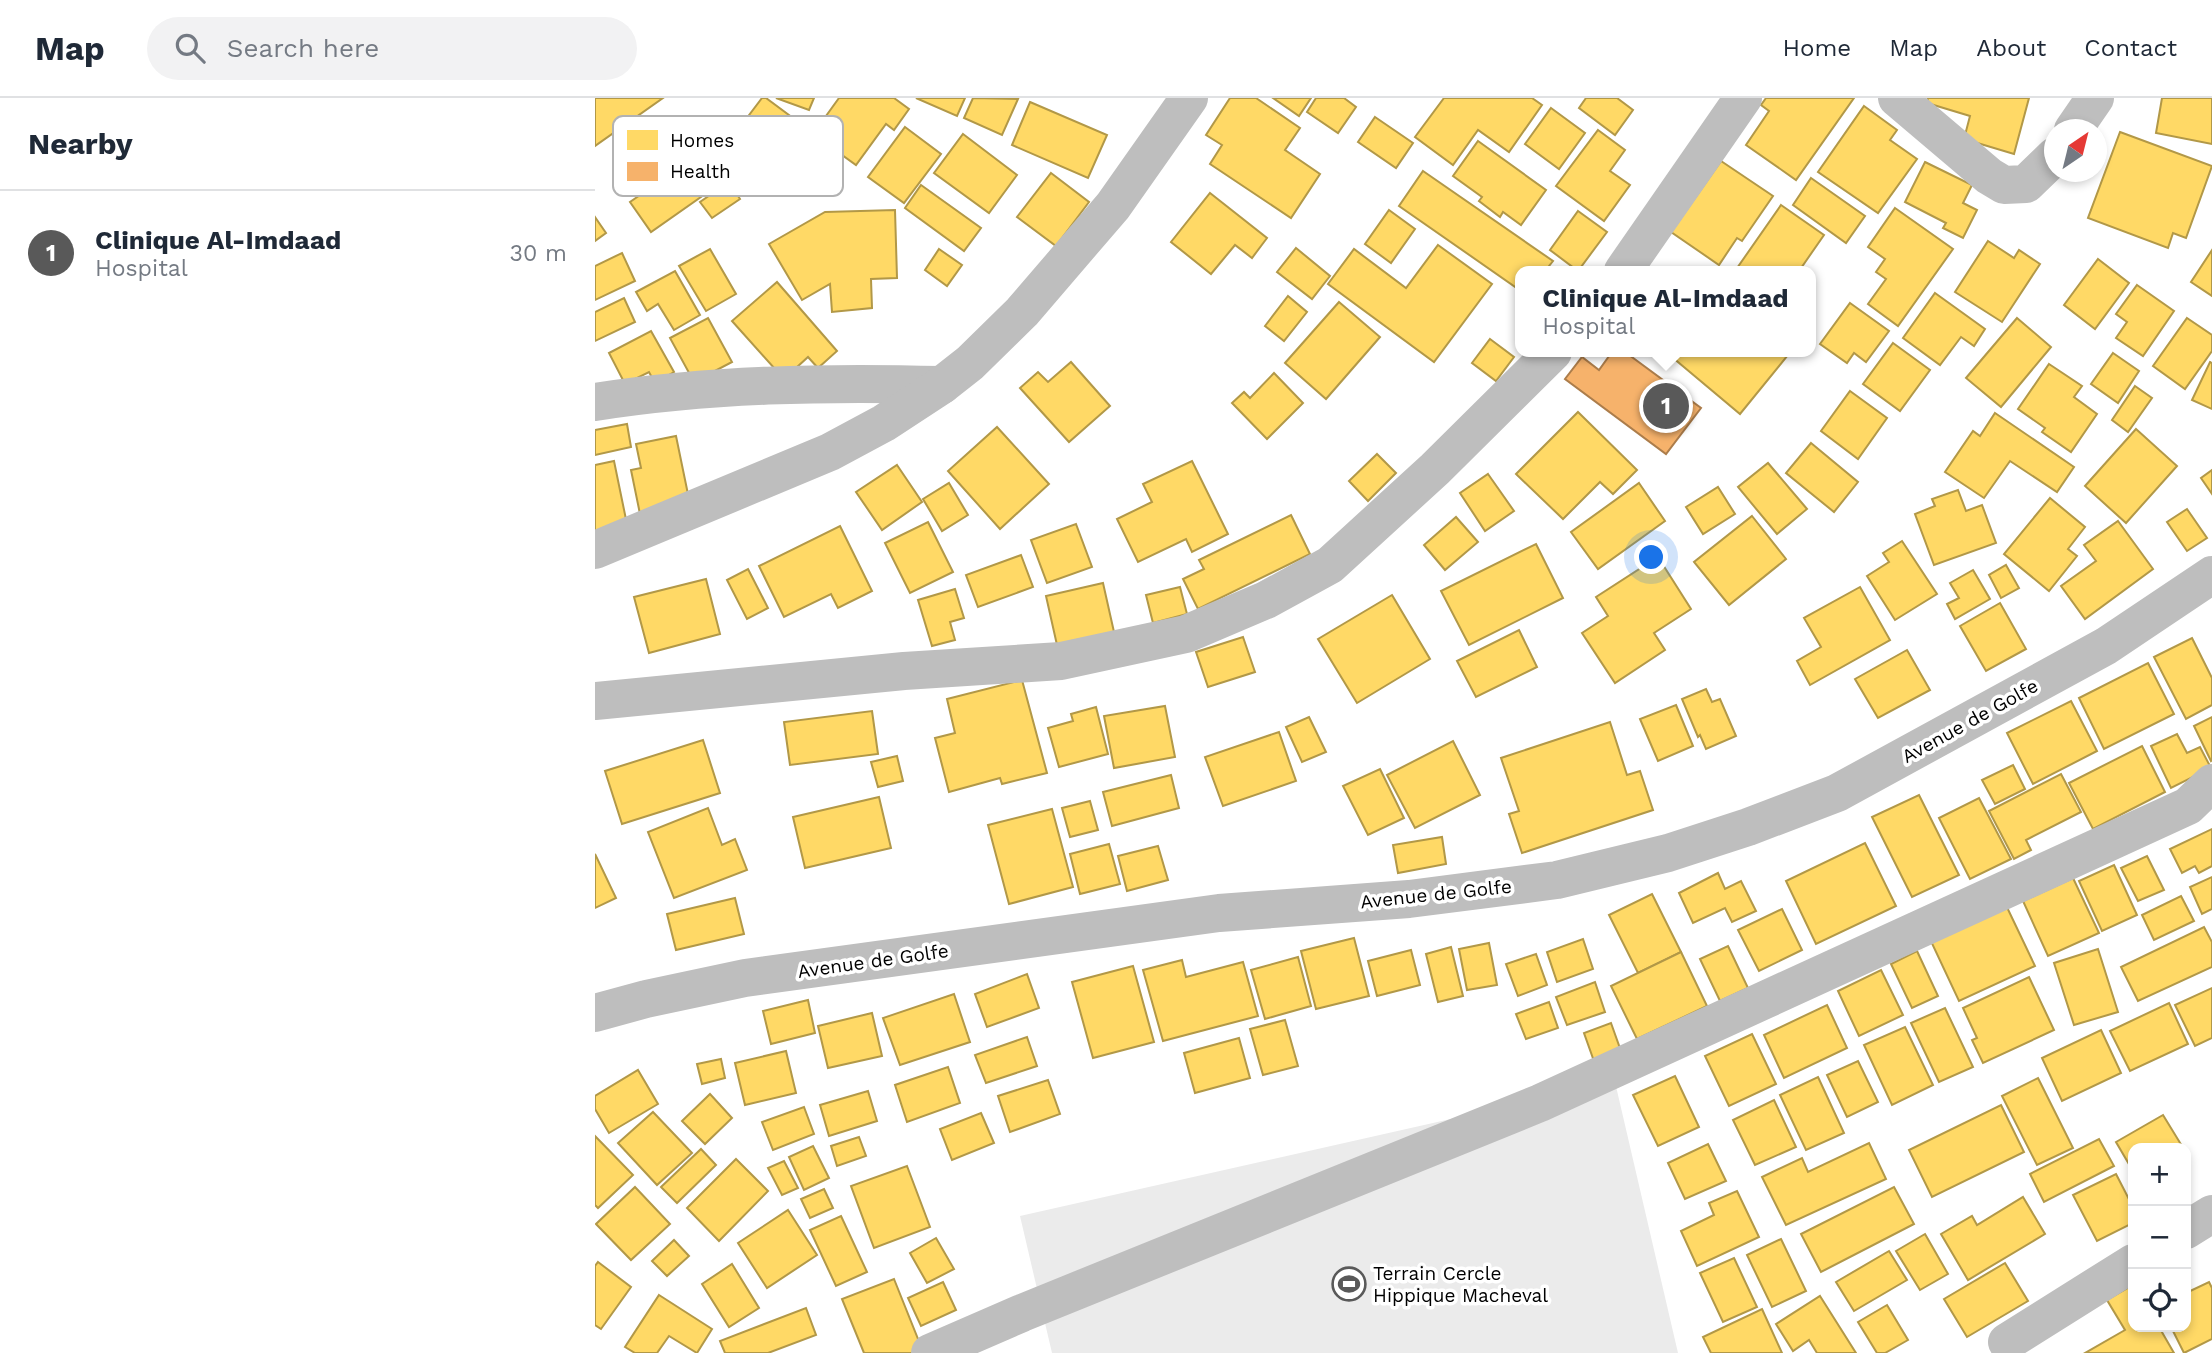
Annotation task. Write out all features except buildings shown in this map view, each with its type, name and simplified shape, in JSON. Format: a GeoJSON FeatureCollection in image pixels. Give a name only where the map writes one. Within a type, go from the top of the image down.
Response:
{"type":"FeatureCollection","features":[{"type":"Feature","properties":{"kind":"street"},"geometry":{"type":"LineString","coordinates":[[595,550],[830,452],[884,423],[942,385],[970,363],[1022,312],[1113,206],[1189,98]]}},
{"type":"Feature","properties":{"kind":"street"},"geometry":{"type":"LineString","coordinates":[[1626,266],[1743,98]]}},
{"type":"Feature","properties":{"kind":"street"},"geometry":{"type":"LineString","coordinates":[[1897,98],[1989,176],[2004,185],[2026,184],[2044,167]]}},
{"type":"Feature","properties":{"kind":"street"},"geometry":{"type":"LineString","coordinates":[[2081,119],[2095,98]]}},
{"type":"Feature","properties":{"kind":"street"},"geometry":{"type":"LineString","coordinates":[[595,701],[904,671],[1061,661],[1186,634],[1266,600],[1330,565],[1435,469],[1548,357]]}},
{"type":"Feature","properties":{"kind":"street"},"geometry":{"type":"LineString","coordinates":[[595,402],[638,395],[795,383],[942,385]]}},
{"type":"Feature","properties":{"kind":"street","name":"Avenue de Golfe"},"geometry":{"type":"LineString","coordinates":[[595,1013],[745,978],[1219,913],[1409,899],[1557,880],[1668,853],[1748,827],[1837,793],[2106,646],[2212,575]]}},
{"type":"Feature","properties":{"kind":"street"},"geometry":{"type":"LineString","coordinates":[[930,1353],[1022,1313],[1540,1103],[2188,806],[2212,783]]}},
{"type":"Feature","properties":{"kind":"street"},"geometry":{"type":"LineString","coordinates":[[2191,1227],[2212,1214]]}},
{"type":"Feature","properties":{"kind":"street"},"geometry":{"type":"LineString","coordinates":[[2007,1342],[2128,1266]]}},
{"type":"Feature","properties":{"kind":"shaded area","name":"Terrain Cercle Hippique Macheval"},"geometry":{"type":"Polygon","coordinates":[[[1615,1082],[1678,1353],[1052,1353],[1020,1216],[1615,1082]]]}},
{"type":"Feature","properties":{"kind":"place","name":"Clinique Al-Imdaad"},"geometry":{"type":"Point","coordinates":[1666,406]}},
{"type":"Feature","properties":{"kind":"place","name":"Terrain Cercle Hippique Macheval"},"geometry":{"type":"Point","coordinates":[1349,1284]}}]}
